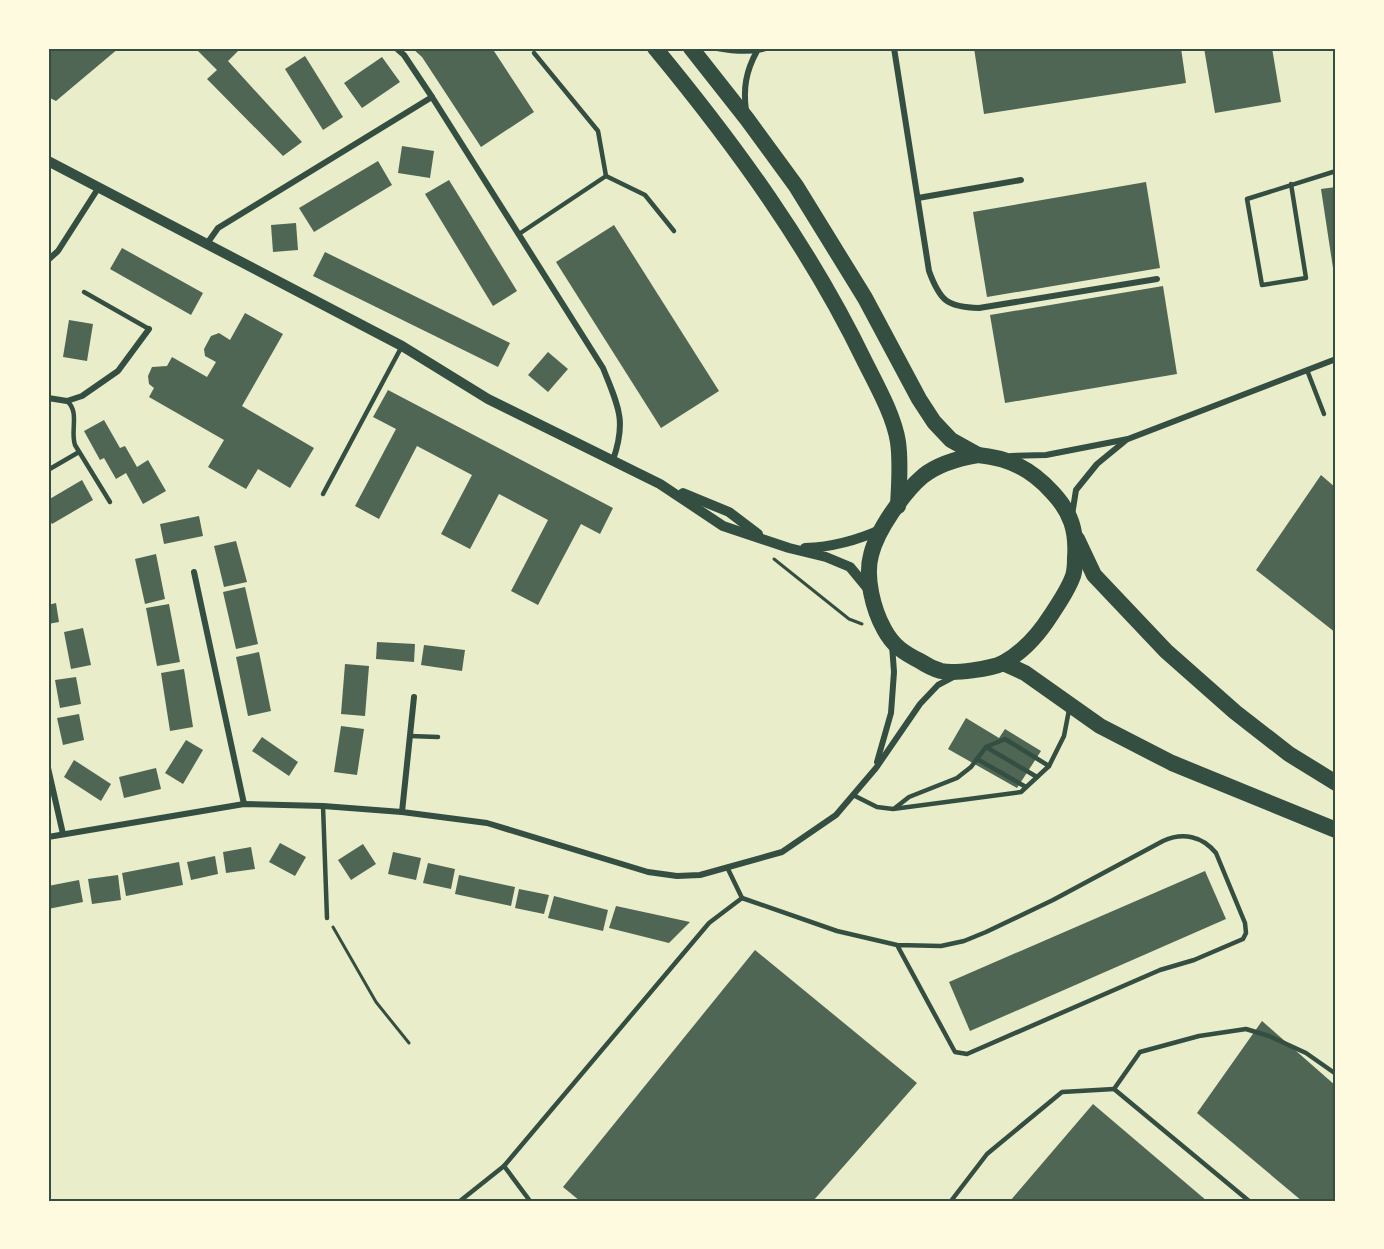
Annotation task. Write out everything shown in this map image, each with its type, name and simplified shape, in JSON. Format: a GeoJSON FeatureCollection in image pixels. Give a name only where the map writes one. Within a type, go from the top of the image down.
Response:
{"type":"FeatureCollection","features":[{"type":"Feature","properties":{"kind":"highway"},"geometry":{"type":"LineString","coordinates":[[655,48],[738,153],[781,214],[841,312],[884,402],[898,440],[900,468],[898,507]]}},
{"type":"Feature","properties":{"kind":"highway"},"geometry":{"type":"LineString","coordinates":[[691,48],[796,186],[865,298],[919,399],[951,440],[978,454],[998,457],[1022,466],[1041,479],[1059,499],[1094,574],[1166,651],[1235,712],[1290,754],[1336,783]]}},
{"type":"Feature","properties":{"kind":"highway"},"geometry":{"type":"LineString","coordinates":[[978,454],[962,458],[925,475],[909,490],[882,529],[871,556],[871,593],[878,617],[889,638],[905,654],[941,671],[964,671],[1003,663],[1028,645],[1067,591],[1074,574],[1076,538]]}},
{"type":"Feature","properties":{"kind":"highway"},"geometry":{"type":"LineString","coordinates":[[1003,663],[1025,673],[1100,726],[1172,763],[1336,830]]}},
{"type":"Feature","properties":{"kind":"street"},"geometry":{"type":"LineString","coordinates":[[396,48],[404,55],[432,97],[603,368],[617,403],[621,422],[620,438],[613,460]]}},
{"type":"Feature","properties":{"kind":"street"},"geometry":{"type":"LineString","coordinates":[[717,48],[738,51],[757,51],[766,48]]}},
{"type":"Feature","properties":{"kind":"street"},"geometry":{"type":"LineString","coordinates":[[894,48],[928,271],[937,292],[947,303],[962,308],[979,308],[1157,279]]}},
{"type":"Feature","properties":{"kind":"street"},"geometry":{"type":"LineString","coordinates":[[747,119],[745,82],[757,51]]}},
{"type":"Feature","properties":{"kind":"street"},"geometry":{"type":"LineString","coordinates":[[206,245],[218,228],[432,97]]}},
{"type":"Feature","properties":{"kind":"street"},"geometry":{"type":"LineString","coordinates":[[48,161],[402,346],[488,399],[660,484],[729,512],[768,541],[826,557],[850,567],[871,593]]}},
{"type":"Feature","properties":{"kind":"street"},"geometry":{"type":"LineString","coordinates":[[918,198],[1021,180]]}},
{"type":"Feature","properties":{"kind":"street"},"geometry":{"type":"LineString","coordinates":[[48,260],[58,251],[99,187]]}},
{"type":"Feature","properties":{"kind":"street"},"geometry":{"type":"LineString","coordinates":[[48,398],[67,401],[82,396],[118,371],[149,329]]}},
{"type":"Feature","properties":{"kind":"street"},"geometry":{"type":"LineString","coordinates":[[998,457],[1046,455],[1128,439],[1336,359]]}},
{"type":"Feature","properties":{"kind":"street"},"geometry":{"type":"LineString","coordinates":[[1071,521],[1076,490],[1097,464],[1128,439]]}},
{"type":"Feature","properties":{"kind":"street"},"geometry":{"type":"LineString","coordinates":[[789,548],[824,547],[856,541],[882,529]]}},
{"type":"Feature","properties":{"kind":"street"},"geometry":{"type":"LineString","coordinates":[[195,572],[244,804]]}},
{"type":"Feature","properties":{"kind":"street"},"geometry":{"type":"LineString","coordinates":[[876,768],[891,713],[894,672],[889,638]]}},
{"type":"Feature","properties":{"kind":"street"},"geometry":{"type":"LineString","coordinates":[[48,837],[244,804],[323,806],[402,812],[487,823],[648,872],[677,876],[700,875],[782,852],[837,815],[876,768],[930,692],[964,671]]}},
{"type":"Feature","properties":{"kind":"street"},"geometry":{"type":"LineString","coordinates":[[402,812],[414,697]]}},
{"type":"Feature","properties":{"kind":"street"},"geometry":{"type":"LineString","coordinates":[[48,768],[63,834]]}},
{"type":"Feature","properties":{"kind":"lane"},"geometry":{"type":"LineString","coordinates":[[534,53],[598,131],[606,176]]}},
{"type":"Feature","properties":{"kind":"lane"},"geometry":{"type":"LineString","coordinates":[[1291,184],[1306,278],[1262,285],[1247,199],[1291,184],[1336,171]]}},
{"type":"Feature","properties":{"kind":"lane"},"geometry":{"type":"LineString","coordinates":[[606,176],[645,195],[674,231]]}},
{"type":"Feature","properties":{"kind":"lane"},"geometry":{"type":"LineString","coordinates":[[519,234],[606,176]]}},
{"type":"Feature","properties":{"kind":"lane"},"geometry":{"type":"LineString","coordinates":[[84,292],[149,329]]}},
{"type":"Feature","properties":{"kind":"lane"},"geometry":{"type":"LineString","coordinates":[[323,494],[402,346]]}},
{"type":"Feature","properties":{"kind":"lane"},"geometry":{"type":"LineString","coordinates":[[1307,370],[1324,414]]}},
{"type":"Feature","properties":{"kind":"lane"},"geometry":{"type":"LineString","coordinates":[[67,401],[73,406],[74,412],[72,438],[110,502]]}},
{"type":"Feature","properties":{"kind":"lane"},"geometry":{"type":"LineString","coordinates":[[48,471],[79,452]]}},
{"type":"Feature","properties":{"kind":"lane"},"geometry":{"type":"LineString","coordinates":[[853,795],[877,807],[893,809],[1022,792],[1049,766],[1064,736],[1070,704]]}},
{"type":"Feature","properties":{"kind":"lane"},"geometry":{"type":"LineString","coordinates":[[410,736],[438,737]]}},
{"type":"Feature","properties":{"kind":"lane"},"geometry":{"type":"LineString","coordinates":[[893,809],[909,797],[957,778],[971,767],[986,747],[1005,739],[1049,766]]}},
{"type":"Feature","properties":{"kind":"lane"},"geometry":{"type":"LineString","coordinates":[[986,747],[1037,777]]}},
{"type":"Feature","properties":{"kind":"lane"},"geometry":{"type":"LineString","coordinates":[[977,759],[1026,788]]}},
{"type":"Feature","properties":{"kind":"lane"},"geometry":{"type":"LineString","coordinates":[[323,806],[327,918]]}},
{"type":"Feature","properties":{"kind":"lane"},"geometry":{"type":"LineString","coordinates":[[727,867],[742,898],[837,931],[897,945],[941,946],[964,941],[986,932],[1053,900],[1163,841],[1184,836],[1202,840],[1216,853],[1241,912],[1246,933],[1243,939],[1220,951],[1160,970],[967,1054],[955,1052],[897,945]]}},
{"type":"Feature","properties":{"kind":"lane"},"geometry":{"type":"LineString","coordinates":[[460,1201],[504,1166],[710,923],[742,898]]}},
{"type":"Feature","properties":{"kind":"lane"},"geometry":{"type":"LineString","coordinates":[[1114,1089],[1140,1052],[1199,1036],[1246,1029],[1269,1036],[1306,1053],[1336,1074]]}},
{"type":"Feature","properties":{"kind":"lane"},"geometry":{"type":"LineString","coordinates":[[951,1201],[987,1154],[1062,1092],[1114,1089],[1249,1201]]}},
{"type":"Feature","properties":{"kind":"lane"},"geometry":{"type":"LineString","coordinates":[[504,1166],[530,1201]]}},
{"type":"Feature","properties":{"kind":"path"},"geometry":{"type":"LineString","coordinates":[[768,553],[849,620],[889,638]]}},
{"type":"Feature","properties":{"kind":"path"},"geometry":{"type":"LineString","coordinates":[[327,918],[376,1002],[409,1043]]}},
{"type":"Feature","properties":{"kind":"building"},"geometry":{"type":"Polygon","coordinates":[[[48,48],[119,48],[56,101],[48,97],[48,48]]]}},
{"type":"Feature","properties":{"kind":"building"},"geometry":{"type":"Polygon","coordinates":[[[195,48],[241,48],[228,61],[302,142],[283,156],[207,79],[217,70],[195,48]]]}},
{"type":"Feature","properties":{"kind":"building"},"geometry":{"type":"Polygon","coordinates":[[[412,48],[492,48],[534,112],[481,147],[422,57],[412,48]]]}},
{"type":"Feature","properties":{"kind":"building"},"geometry":{"type":"Polygon","coordinates":[[[974,48],[1181,48],[1186,83],[984,114],[974,48]]]}},
{"type":"Feature","properties":{"kind":"building"},"geometry":{"type":"Polygon","coordinates":[[[1204,48],[1272,48],[1281,102],[1215,113],[1204,48]]]}},
{"type":"Feature","properties":{"kind":"building"},"geometry":{"type":"Polygon","coordinates":[[[305,56],[343,117],[323,130],[285,69],[305,56]]]}},
{"type":"Feature","properties":{"kind":"building"},"geometry":{"type":"Polygon","coordinates":[[[382,57],[400,82],[362,108],[344,83],[382,57]]]}},
{"type":"Feature","properties":{"kind":"building"},"geometry":{"type":"Polygon","coordinates":[[[402,146],[434,151],[430,178],[398,173],[402,146]]]}},
{"type":"Feature","properties":{"kind":"building"},"geometry":{"type":"Polygon","coordinates":[[[378,161],[392,185],[314,232],[299,208],[378,161]]]}},
{"type":"Feature","properties":{"kind":"building"},"geometry":{"type":"Polygon","coordinates":[[[449,180],[517,291],[493,306],[425,194],[449,180]]]}},
{"type":"Feature","properties":{"kind":"building"},"geometry":{"type":"Polygon","coordinates":[[[1146,182],[1160,268],[987,297],[973,212],[1146,182]]]}},
{"type":"Feature","properties":{"kind":"building"},"geometry":{"type":"Polygon","coordinates":[[[1336,187],[1336,267],[1333,268],[1321,189],[1336,187]]]}},
{"type":"Feature","properties":{"kind":"building"},"geometry":{"type":"Polygon","coordinates":[[[296,223],[298,250],[273,252],[271,225],[296,223]]]}},
{"type":"Feature","properties":{"kind":"building"},"geometry":{"type":"Polygon","coordinates":[[[614,225],[719,391],[661,428],[556,262],[614,225]]]}},
{"type":"Feature","properties":{"kind":"building"},"geometry":{"type":"Polygon","coordinates":[[[122,248],[203,293],[191,315],[110,269],[122,248]]]}},
{"type":"Feature","properties":{"kind":"building"},"geometry":{"type":"Polygon","coordinates":[[[325,252],[510,343],[498,367],[313,276],[325,252]]]}},
{"type":"Feature","properties":{"kind":"building"},"geometry":{"type":"Polygon","coordinates":[[[1163,286],[1177,374],[1005,403],[990,315],[1163,286]]]}},
{"type":"Feature","properties":{"kind":"building"},"geometry":{"type":"Polygon","coordinates":[[[245,313],[283,334],[242,406],[314,448],[290,488],[258,469],[246,489],[208,467],[224,440],[149,397],[154,388],[149,384],[148,376],[152,367],[167,366],[172,357],[207,377],[216,362],[205,356],[204,349],[211,336],[219,333],[230,340],[245,313]]]}},
{"type":"Feature","properties":{"kind":"building"},"geometry":{"type":"Polygon","coordinates":[[[69,320],[93,324],[87,361],[63,357],[69,320]]]}},
{"type":"Feature","properties":{"kind":"building"},"geometry":{"type":"Polygon","coordinates":[[[548,352],[568,369],[548,392],[528,375],[548,352]]]}},
{"type":"Feature","properties":{"kind":"building"},"geometry":{"type":"Polygon","coordinates":[[[388,390],[613,508],[600,534],[581,524],[538,605],[511,591],[548,520],[499,494],[470,549],[441,534],[472,475],[417,446],[379,519],[355,506],[396,429],[373,417],[388,390]]]}},
{"type":"Feature","properties":{"kind":"building"},"geometry":{"type":"Polygon","coordinates":[[[104,420],[120,448],[125,446],[137,467],[148,460],[166,491],[143,504],[126,473],[116,479],[104,458],[100,460],[84,431],[104,420]]]}},
{"type":"Feature","properties":{"kind":"building"},"geometry":{"type":"Polygon","coordinates":[[[1321,475],[1336,488],[1336,633],[1256,570],[1321,475]]]}},
{"type":"Feature","properties":{"kind":"building"},"geometry":{"type":"Polygon","coordinates":[[[82,480],[93,500],[52,524],[48,518],[48,500],[82,480]]]}},
{"type":"Feature","properties":{"kind":"building"},"geometry":{"type":"Polygon","coordinates":[[[199,516],[203,536],[164,544],[160,524],[199,516]]]}},
{"type":"Feature","properties":{"kind":"building"},"geometry":{"type":"Polygon","coordinates":[[[236,541],[247,582],[224,587],[214,546],[236,541]]]}},
{"type":"Feature","properties":{"kind":"building"},"geometry":{"type":"Polygon","coordinates":[[[156,554],[165,599],[145,604],[135,559],[156,554]]]}},
{"type":"Feature","properties":{"kind":"building"},"geometry":{"type":"Polygon","coordinates":[[[245,587],[258,644],[236,649],[223,592],[245,587]]]}},
{"type":"Feature","properties":{"kind":"building"},"geometry":{"type":"Polygon","coordinates":[[[56,603],[59,622],[48,624],[48,605],[56,603]]]}},
{"type":"Feature","properties":{"kind":"building"},"geometry":{"type":"Polygon","coordinates":[[[169,604],[180,662],[157,666],[146,608],[169,604]]]}},
{"type":"Feature","properties":{"kind":"building"},"geometry":{"type":"Polygon","coordinates":[[[83,628],[91,665],[71,669],[64,632],[83,628]]]}},
{"type":"Feature","properties":{"kind":"building"},"geometry":{"type":"Polygon","coordinates":[[[377,642],[415,644],[414,662],[376,659],[377,642]]]}},
{"type":"Feature","properties":{"kind":"building"},"geometry":{"type":"Polygon","coordinates":[[[424,645],[465,650],[462,671],[421,665],[424,645]]]}},
{"type":"Feature","properties":{"kind":"building"},"geometry":{"type":"Polygon","coordinates":[[[259,652],[271,711],[248,716],[236,657],[259,652]]]}},
{"type":"Feature","properties":{"kind":"building"},"geometry":{"type":"Polygon","coordinates":[[[345,664],[369,666],[365,716],[341,714],[345,664]]]}},
{"type":"Feature","properties":{"kind":"building"},"geometry":{"type":"Polygon","coordinates":[[[184,669],[193,727],[170,731],[161,673],[184,669]]]}},
{"type":"Feature","properties":{"kind":"building"},"geometry":{"type":"Polygon","coordinates":[[[76,677],[81,704],[60,708],[55,680],[76,677]]]}},
{"type":"Feature","properties":{"kind":"building"},"geometry":{"type":"Polygon","coordinates":[[[79,714],[84,740],[63,745],[57,718],[79,714]]]}},
{"type":"Feature","properties":{"kind":"building"},"geometry":{"type":"Polygon","coordinates":[[[966,718],[999,738],[1005,729],[1041,751],[1017,788],[948,749],[966,718]]]}},
{"type":"Feature","properties":{"kind":"building"},"geometry":{"type":"Polygon","coordinates":[[[341,726],[364,729],[357,775],[334,772],[341,726]]]}},
{"type":"Feature","properties":{"kind":"building"},"geometry":{"type":"Polygon","coordinates":[[[262,737],[298,762],[289,776],[252,751],[262,737]]]}},
{"type":"Feature","properties":{"kind":"building"},"geometry":{"type":"Polygon","coordinates":[[[186,740],[203,750],[183,784],[165,773],[186,740]]]}},
{"type":"Feature","properties":{"kind":"building"},"geometry":{"type":"Polygon","coordinates":[[[74,760],[111,784],[101,801],[64,777],[74,760]]]}},
{"type":"Feature","properties":{"kind":"building"},"geometry":{"type":"Polygon","coordinates":[[[156,768],[161,789],[124,798],[119,777],[156,768]]]}},
{"type":"Feature","properties":{"kind":"building"},"geometry":{"type":"Polygon","coordinates":[[[280,843],[306,857],[295,876],[269,862],[280,843]]]}},
{"type":"Feature","properties":{"kind":"building"},"geometry":{"type":"Polygon","coordinates":[[[363,844],[376,864],[351,880],[338,860],[363,844]]]}},
{"type":"Feature","properties":{"kind":"building"},"geometry":{"type":"Polygon","coordinates":[[[251,847],[255,869],[226,873],[223,852],[251,847]]]}},
{"type":"Feature","properties":{"kind":"building"},"geometry":{"type":"Polygon","coordinates":[[[393,852],[421,858],[416,880],[388,874],[393,852]]]}},
{"type":"Feature","properties":{"kind":"building"},"geometry":{"type":"Polygon","coordinates":[[[215,856],[218,874],[191,880],[187,862],[215,856]]]}},
{"type":"Feature","properties":{"kind":"building"},"geometry":{"type":"Polygon","coordinates":[[[179,862],[183,885],[126,896],[122,873],[179,862]]]}},
{"type":"Feature","properties":{"kind":"building"},"geometry":{"type":"Polygon","coordinates":[[[428,863],[455,869],[451,889],[423,883],[428,863]]]}},
{"type":"Feature","properties":{"kind":"building"},"geometry":{"type":"Polygon","coordinates":[[[1205,871],[1226,919],[970,1031],[949,982],[1205,871]]]}},
{"type":"Feature","properties":{"kind":"building"},"geometry":{"type":"Polygon","coordinates":[[[118,875],[121,900],[92,904],[88,879],[118,875]]]}},
{"type":"Feature","properties":{"kind":"building"},"geometry":{"type":"Polygon","coordinates":[[[459,875],[515,887],[511,906],[455,894],[459,875]]]}},
{"type":"Feature","properties":{"kind":"building"},"geometry":{"type":"Polygon","coordinates":[[[79,880],[83,902],[48,909],[48,886],[79,880]]]}},
{"type":"Feature","properties":{"kind":"building"},"geometry":{"type":"Polygon","coordinates":[[[519,889],[549,895],[544,914],[515,908],[519,889]]]}},
{"type":"Feature","properties":{"kind":"building"},"geometry":{"type":"Polygon","coordinates":[[[554,896],[608,910],[603,931],[548,918],[554,896]]]}},
{"type":"Feature","properties":{"kind":"building"},"geometry":{"type":"Polygon","coordinates":[[[616,906],[690,922],[669,943],[609,928],[616,906]]]}},
{"type":"Feature","properties":{"kind":"building"},"geometry":{"type":"Polygon","coordinates":[[[755,950],[917,1083],[813,1201],[580,1201],[563,1187],[755,950]]]}},
{"type":"Feature","properties":{"kind":"building"},"geometry":{"type":"Polygon","coordinates":[[[1262,1021],[1336,1086],[1336,1201],[1302,1201],[1197,1113],[1262,1021]]]}},
{"type":"Feature","properties":{"kind":"building"},"geometry":{"type":"Polygon","coordinates":[[[1093,1104],[1207,1201],[1010,1201],[1093,1104]]]}}]}
